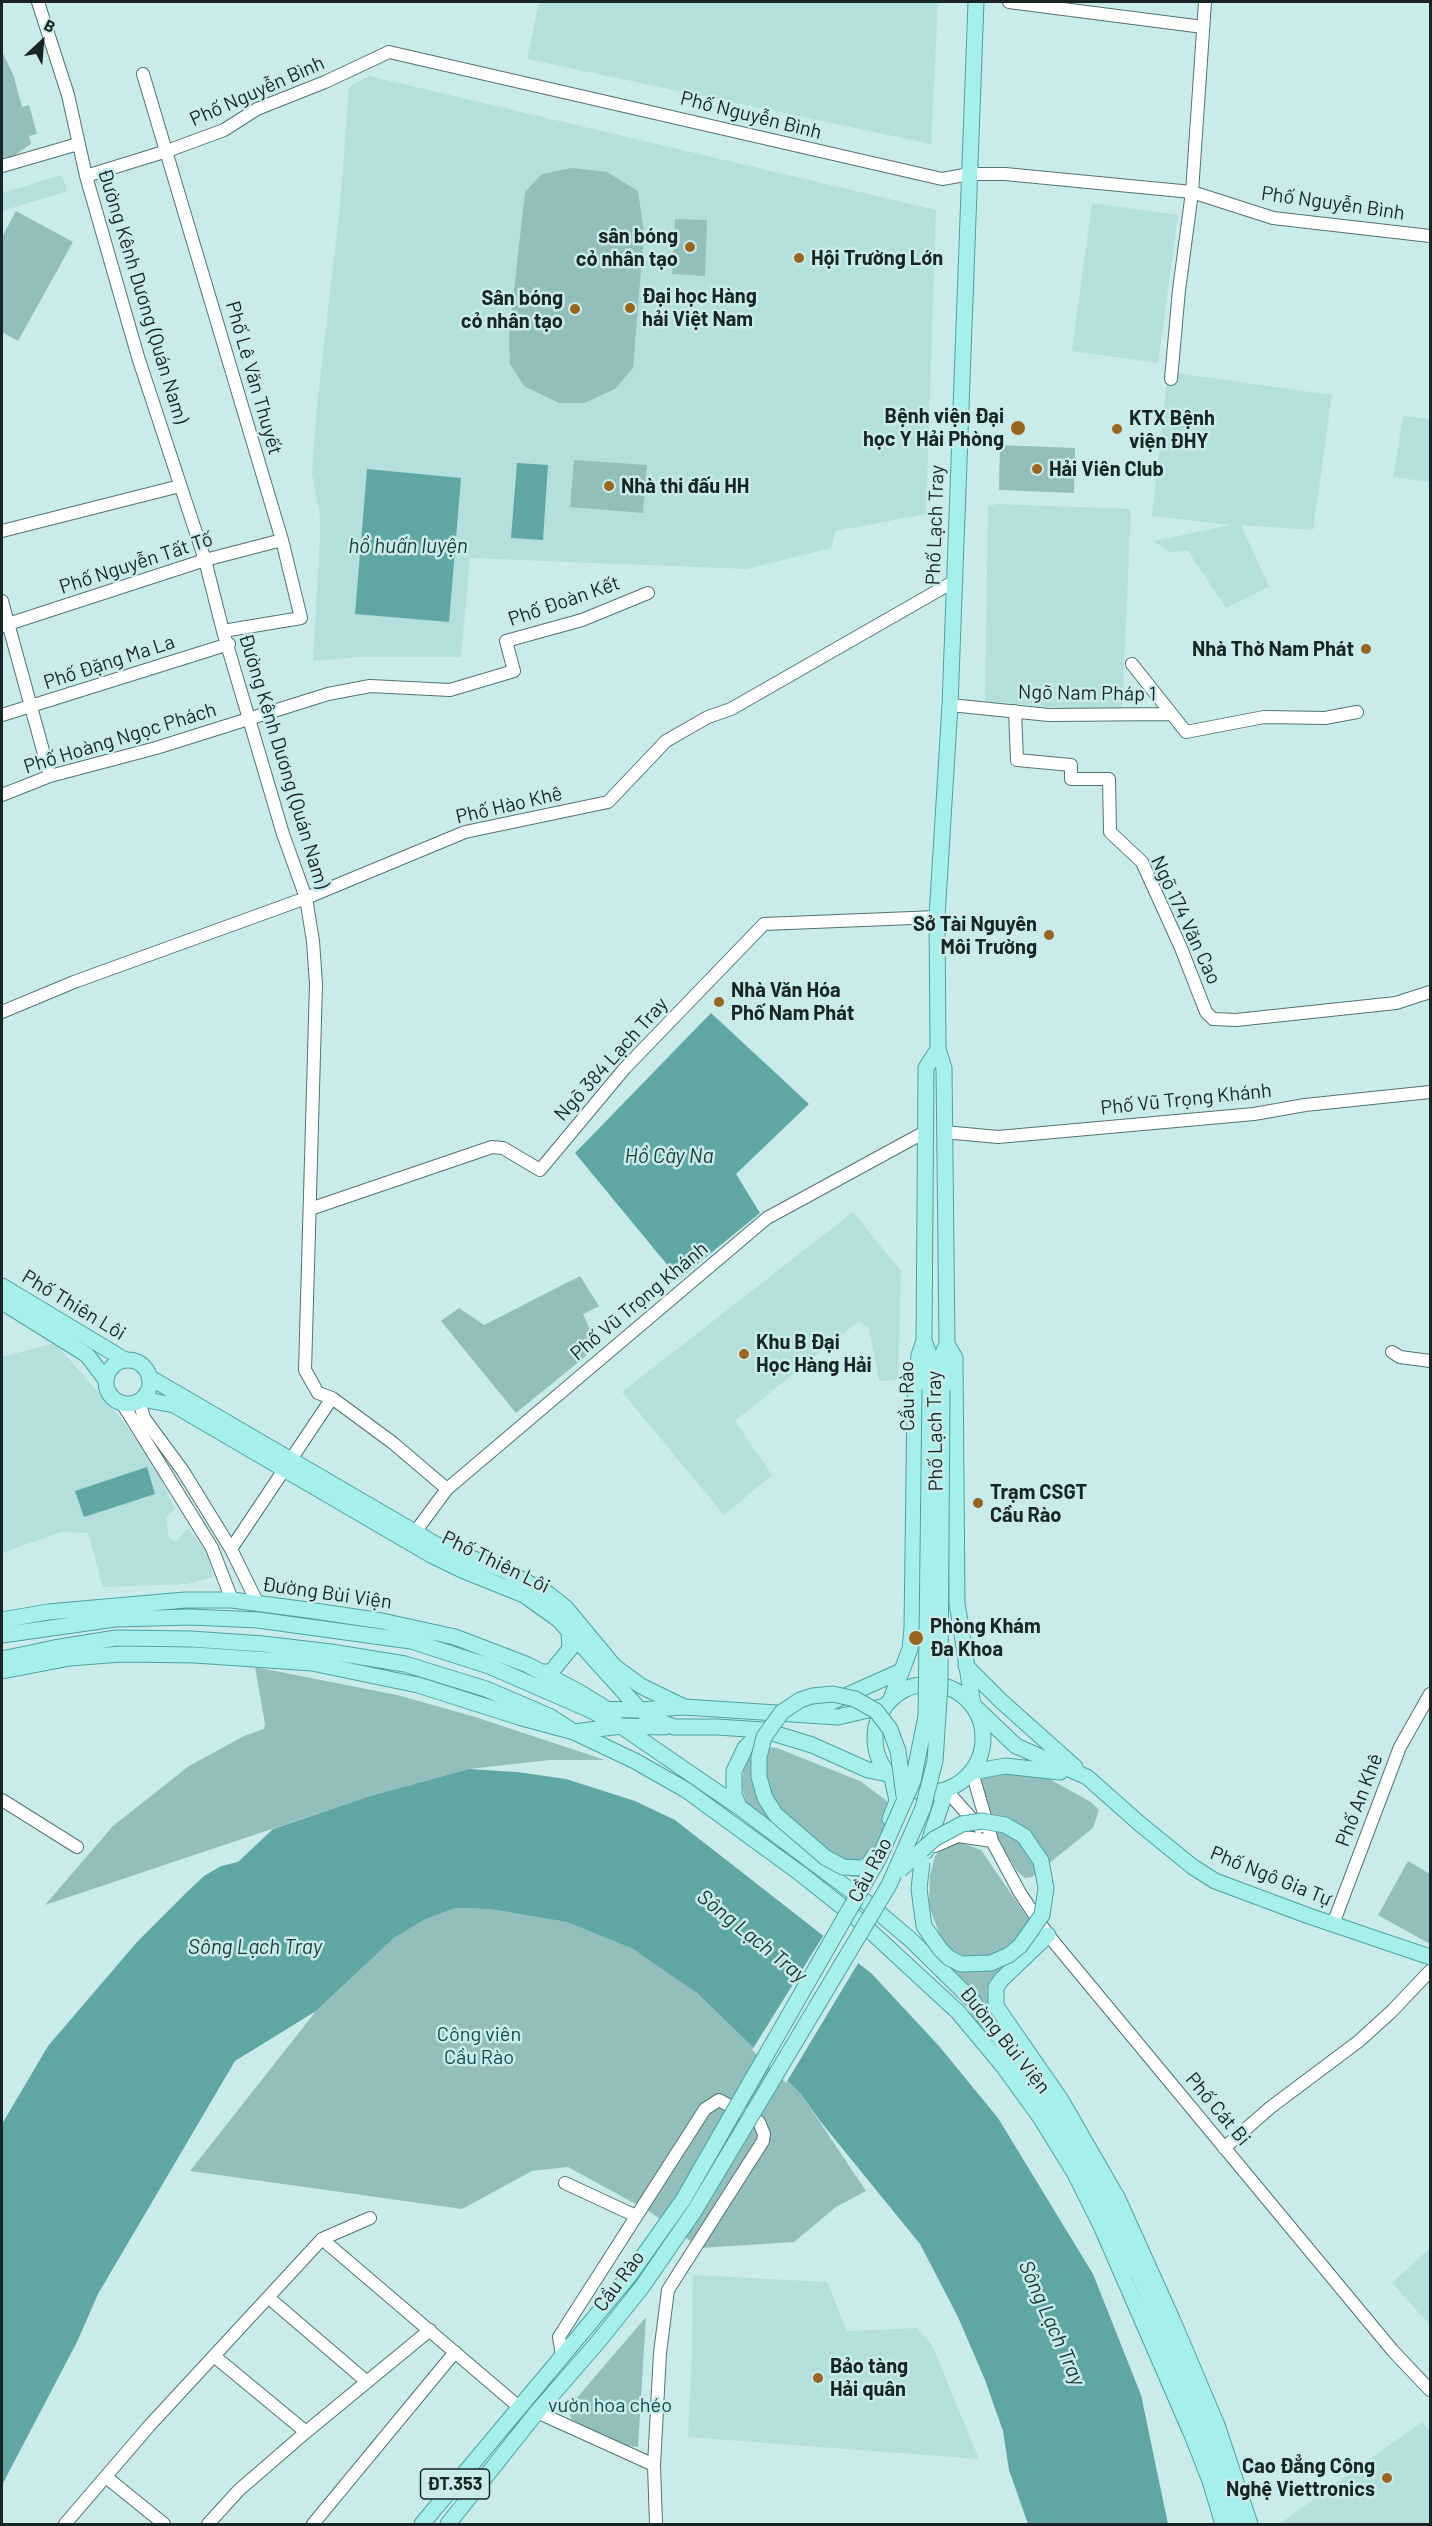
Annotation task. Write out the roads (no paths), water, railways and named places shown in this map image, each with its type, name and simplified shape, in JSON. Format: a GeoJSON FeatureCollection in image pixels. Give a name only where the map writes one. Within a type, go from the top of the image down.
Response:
{"type":"FeatureCollection","features":[{"type":"Feature","properties":{"kind":"main road","name":"Phố Lạch Tray"},"geometry":{"type":"LineString","coordinates":[[973,1705],[957,1603],[955,1358],[947,1344],[944,1068],[938,1049],[937,917],[950,705],[976,2]]}},
{"type":"Feature","properties":{"kind":"main road","name":"Phố Lạch Tray"},"geometry":{"type":"LineString","coordinates":[[888,1702],[910,1649],[912,1628],[915,1400],[919,1355],[924,1341],[926,1068],[938,1049]]}},
{"type":"Feature","properties":{"kind":"main road","name":"Phố Thiên Lôi"},"geometry":{"type":"LineString","coordinates":[[2,1286],[125,1360]]}},
{"type":"Feature","properties":{"kind":"main road","name":"Phố Thiên Lôi"},"geometry":{"type":"LineString","coordinates":[[2,1302],[87,1355],[106,1380]]}},
{"type":"Feature","properties":{"kind":"main road","name":"Cầu Rào"},"geometry":{"type":"LineString","coordinates":[[537,2412],[598,2343],[642,2287],[695,2210],[893,1876],[923,1808],[930,1787],[937,1745],[941,1665],[936,1390],[924,1341]]}},
{"type":"Feature","properties":{"kind":"main road","name":"Cầu Rào"},"geometry":{"type":"LineString","coordinates":[[562,2355],[629,2276],[683,2200],[879,1858],[913,1781],[919,1761],[926,1716],[936,1390],[942,1355],[947,1344]]}},
{"type":"Feature","properties":{"kind":"main road"},"geometry":{"type":"LineString","coordinates":[[125,1360],[132,1360],[143,1366],[149,1377],[148,1389],[140,1400],[122,1403],[110,1395],[106,1380],[112,1367],[125,1360]]}},
{"type":"Feature","properties":{"kind":"main road","name":"Phố Thiên Lôi"},"geometry":{"type":"LineString","coordinates":[[149,1377],[177,1400],[412,1537],[462,1570],[524,1595],[559,1620],[640,1710],[657,1720],[674,1727],[717,1727],[763,1731],[812,1745],[868,1770],[890,1776]]}},
{"type":"Feature","properties":{"kind":"main road","name":"Phố Thiên Lôi"},"geometry":{"type":"LineString","coordinates":[[140,1400],[177,1400]]}},
{"type":"Feature","properties":{"kind":"main road","name":"Phố Thiên Lôi"},"geometry":{"type":"LineString","coordinates":[[412,1537],[506,1571],[547,1593],[566,1608],[614,1666],[641,1686],[684,1707],[838,1717],[888,1702]]}},
{"type":"Feature","properties":{"kind":"main road","name":"Đường Bùi Viện"},"geometry":{"type":"LineString","coordinates":[[2,1620],[48,1612],[163,1602],[232,1600],[382,1621],[455,1637],[510,1657],[542,1672],[605,1708],[621,1726]]}},
{"type":"Feature","properties":{"kind":"main road","name":"Đường Bùi Viện"},"geometry":{"type":"LineString","coordinates":[[2,1635],[116,1619],[191,1617],[258,1620],[411,1641],[478,1662],[588,1709],[621,1726],[739,1807],[857,1895],[911,1940],[972,2000],[1055,2103],[1140,2277],[1204,2429],[1237,2524]]}},
{"type":"Feature","properties":{"kind":"main road"},"geometry":{"type":"LineString","coordinates":[[912,1628],[921,1638],[936,1644],[948,1642],[962,1633]]}},
{"type":"Feature","properties":{"kind":"main road"},"geometry":{"type":"LineString","coordinates":[[542,1672],[551,1671],[570,1649],[569,1633]]}},
{"type":"Feature","properties":{"kind":"main road","name":"Đường Bùi Viện"},"geometry":{"type":"LineString","coordinates":[[2,1659],[116,1638],[191,1639],[331,1652],[405,1664],[486,1689],[551,1717],[574,1732],[635,1761],[686,1790],[801,1874],[902,1958],[958,2012],[1003,2066],[1040,2117],[1074,2172],[1102,2228],[1192,2435],[1210,2481],[1223,2524]]}},
{"type":"Feature","properties":{"kind":"main road"},"geometry":{"type":"LineString","coordinates":[[191,1639],[195,1655]]}},
{"type":"Feature","properties":{"kind":"main road","name":"Đường Bùi Viện"},"geometry":{"type":"LineString","coordinates":[[2,1671],[80,1657],[120,1654],[195,1655],[312,1663],[367,1672],[418,1685],[574,1732]]}},
{"type":"Feature","properties":{"kind":"main road"},"geometry":{"type":"LineString","coordinates":[[966,1666],[1001,1701],[1086,1777]]}},
{"type":"Feature","properties":{"kind":"main road"},"geometry":{"type":"LineString","coordinates":[[802,1716],[901,1671]]}},
{"type":"Feature","properties":{"kind":"main road"},"geometry":{"type":"LineString","coordinates":[[930,1684],[954,1690],[973,1705],[981,1721],[984,1739],[981,1757],[972,1772],[961,1783],[932,1793],[918,1792],[904,1787],[890,1776],[880,1762],[875,1740],[878,1719],[888,1702],[914,1686],[930,1684]]}},
{"type":"Feature","properties":{"kind":"main road"},"geometry":{"type":"LineString","coordinates":[[890,1776],[897,1802],[876,1852],[868,1865],[861,1868],[843,1867],[826,1858],[776,1815],[765,1797],[759,1777],[761,1746],[769,1728],[782,1712],[812,1696],[844,1696],[867,1705],[884,1720],[895,1741],[904,1780],[905,1800]]}},
{"type":"Feature","properties":{"kind":"main road","name":"Phố Ngô Gia Tự"},"geometry":{"type":"LineString","coordinates":[[973,1705],[1016,1746],[1086,1777],[1166,1846],[1215,1881],[1431,1957]]}},
{"type":"Feature","properties":{"kind":"main road"},"geometry":{"type":"LineString","coordinates":[[588,1709],[640,1710],[684,1707]]}},
{"type":"Feature","properties":{"kind":"main road"},"geometry":{"type":"LineString","coordinates":[[574,1732],[621,1726],[674,1727]]}},
{"type":"Feature","properties":{"kind":"main road"},"geometry":{"type":"LineString","coordinates":[[739,1807],[734,1794],[734,1771],[745,1748],[763,1731]]}},
{"type":"Feature","properties":{"kind":"main road"},"geometry":{"type":"LineString","coordinates":[[972,1772],[1016,1766],[1086,1777]]}},
{"type":"Feature","properties":{"kind":"main road"},"geometry":{"type":"LineString","coordinates":[[893,1876],[934,1839],[950,1829],[975,1822],[1005,1825],[1024,1836],[1041,1861],[1046,1888],[1042,1915],[1020,1946],[1009,1955],[992,1963],[962,1964],[949,1958],[940,1949],[924,1926],[919,1889],[924,1858],[946,1790]]}},
{"type":"Feature","properties":{"kind":"main road","name":"Đường Bùi Viện"},"geometry":{"type":"LineString","coordinates":[[1048,1935],[996,1987],[995,1996],[1000,2014],[1118,2199],[1225,2445],[1250,2524]]}},
{"type":"Feature","properties":{"kind":"main road","name":"ĐT.353"},"geometry":{"type":"LineString","coordinates":[[422,2524],[562,2355]]}},
{"type":"Feature","properties":{"kind":"main road","name":"ĐT.353"},"geometry":{"type":"LineString","coordinates":[[448,2524],[537,2412]]}},
{"type":"Feature","properties":{"kind":"street","name":"Đường Kênh Dương (Quán Nam)"},"geometry":{"type":"LineString","coordinates":[[38,2],[68,95],[86,176],[138,357],[205,560],[223,630],[229,644],[283,834],[306,898],[313,940],[316,984],[305,1370],[318,1393],[332,1398],[393,1443],[447,1490]]}},
{"type":"Feature","properties":{"kind":"street"},"geometry":{"type":"LineString","coordinates":[[1009,2],[1203,27]]}},
{"type":"Feature","properties":{"kind":"street"},"geometry":{"type":"LineString","coordinates":[[1171,379],[1179,290],[1192,192],[1205,2]]}},
{"type":"Feature","properties":{"kind":"street","name":"Phố Nguyễn Bình"},"geometry":{"type":"LineString","coordinates":[[86,176],[167,151],[224,130],[257,109],[325,82],[389,52],[942,179],[970,174],[1005,174],[1192,192],[1273,218],[1431,236]]}},
{"type":"Feature","properties":{"kind":"street","name":"Phố Lê Văn Thuyết"},"geometry":{"type":"LineString","coordinates":[[143,74],[224,339],[282,540],[301,618],[223,630]]}},
{"type":"Feature","properties":{"kind":"street"},"geometry":{"type":"LineString","coordinates":[[2,166],[78,144]]}},
{"type":"Feature","properties":{"kind":"street"},"geometry":{"type":"LineString","coordinates":[[2,531],[180,486]]}},
{"type":"Feature","properties":{"kind":"street","name":"Phố Nguyễn Tất Tố"},"geometry":{"type":"LineString","coordinates":[[5,626],[205,560],[282,540]]}},
{"type":"Feature","properties":{"kind":"street","name":"Phố Hào Khê"},"geometry":{"type":"LineString","coordinates":[[2,1012],[74,982],[306,898],[465,832],[608,802],[666,741],[708,717],[731,709],[953,582]]}},
{"type":"Feature","properties":{"kind":"street","name":"Phố Đoàn Kết"},"geometry":{"type":"LineString","coordinates":[[250,720],[328,694],[370,686],[450,690],[514,671],[506,640],[582,620],[648,592]]}},
{"type":"Feature","properties":{"kind":"street"},"geometry":{"type":"LineString","coordinates":[[2,601],[5,626],[50,776]]}},
{"type":"Feature","properties":{"kind":"street","name":"Phố Đặng Ma La"},"geometry":{"type":"LineString","coordinates":[[2,715],[31,708],[229,644]]}},
{"type":"Feature","properties":{"kind":"street"},"geometry":{"type":"LineString","coordinates":[[1132,664],[1170,714]]}},
{"type":"Feature","properties":{"kind":"street","name":"Ngõ Nam Pháp 1"},"geometry":{"type":"LineString","coordinates":[[950,705],[1049,715],[1170,714],[1186,732],[1264,717],[1325,718],[1357,712]]}},
{"type":"Feature","properties":{"kind":"street","name":"Ngõ 174 Văn Cao"},"geometry":{"type":"LineString","coordinates":[[1015,711],[1017,760],[1071,765],[1071,779],[1109,779],[1110,832],[1142,862],[1181,948],[1206,1012],[1213,1019],[1236,1020],[1396,1003],[1431,992]]}},
{"type":"Feature","properties":{"kind":"street","name":"Phố Hoàng Ngọc Phách"},"geometry":{"type":"LineString","coordinates":[[2,795],[50,776],[250,720]]}},
{"type":"Feature","properties":{"kind":"street","name":"Ngõ 384 Lạch Tray"},"geometry":{"type":"LineString","coordinates":[[310,1209],[492,1147],[503,1149],[540,1170],[625,1068],[764,924],[937,917]]}},
{"type":"Feature","properties":{"kind":"street","name":"Phố Vũ Trọng Khánh"},"geometry":{"type":"LineString","coordinates":[[944,1132],[998,1137],[1254,1114],[1305,1105],[1431,1092]]}},
{"type":"Feature","properties":{"kind":"street","name":"Phố Vũ Trọng Khánh"},"geometry":{"type":"LineString","coordinates":[[412,1537],[447,1490],[767,1218],[925,1132]]}},
{"type":"Feature","properties":{"kind":"street"},"geometry":{"type":"LineString","coordinates":[[1392,1352],[1400,1357],[1431,1361]]}},
{"type":"Feature","properties":{"kind":"street"},"geometry":{"type":"LineString","coordinates":[[231,1549],[286,1463],[332,1398]]}},
{"type":"Feature","properties":{"kind":"street"},"geometry":{"type":"LineString","coordinates":[[140,1400],[144,1418],[183,1471],[231,1549],[258,1604]]}},
{"type":"Feature","properties":{"kind":"street"},"geometry":{"type":"LineString","coordinates":[[122,1403],[212,1548],[232,1600]]}},
{"type":"Feature","properties":{"kind":"street","name":"Phố An Khê"},"geometry":{"type":"LineString","coordinates":[[1333,1924],[1400,1747],[1431,1694]]}},
{"type":"Feature","properties":{"kind":"street","name":"Phố Cát Bi"},"geometry":{"type":"LineString","coordinates":[[972,1772],[992,1841],[1020,1893],[1048,1935],[1393,2352],[1431,2390]]}},
{"type":"Feature","properties":{"kind":"street","name":"Phố Cát Bi"},"geometry":{"type":"LineString","coordinates":[[946,1790],[992,1841]]}},
{"type":"Feature","properties":{"kind":"street"},"geometry":{"type":"LineString","coordinates":[[2,1800],[77,1847]]}},
{"type":"Feature","properties":{"kind":"street"},"geometry":{"type":"LineString","coordinates":[[924,1858],[940,1842],[958,1836],[992,1841]]}},
{"type":"Feature","properties":{"kind":"street"},"geometry":{"type":"LineString","coordinates":[[1224,2148],[1271,2107],[1359,2041],[1431,1971]]}},
{"type":"Feature","properties":{"kind":"street"},"geometry":{"type":"LineString","coordinates":[[562,2355],[559,2337],[705,2109],[711,2103],[719,2100],[761,2126],[763,2141],[668,2290],[660,2353],[654,2465],[656,2524]]}},
{"type":"Feature","properties":{"kind":"street"},"geometry":{"type":"LineString","coordinates":[[565,2183],[636,2216]]}},
{"type":"Feature","properties":{"kind":"street"},"geometry":{"type":"LineString","coordinates":[[66,2524],[214,2356],[322,2239],[370,2218]]}},
{"type":"Feature","properties":{"kind":"street"},"geometry":{"type":"LineString","coordinates":[[322,2239],[519,2407]]}},
{"type":"Feature","properties":{"kind":"street"},"geometry":{"type":"LineString","coordinates":[[269,2298],[366,2381]]}},
{"type":"Feature","properties":{"kind":"street"},"geometry":{"type":"LineString","coordinates":[[208,2524],[239,2490],[366,2381],[430,2330]]}},
{"type":"Feature","properties":{"kind":"street"},"geometry":{"type":"LineString","coordinates":[[313,2524],[455,2352]]}},
{"type":"Feature","properties":{"kind":"street"},"geometry":{"type":"LineString","coordinates":[[214,2356],[306,2432]]}},
{"type":"Feature","properties":{"kind":"street"},"geometry":{"type":"LineString","coordinates":[[537,2412],[654,2465]]}},
{"type":"Feature","properties":{"kind":"street"},"geometry":{"type":"LineString","coordinates":[[106,2477],[164,2524]]}},
{"type":"Feature","properties":{"kind":"water"},"geometry":{"type":"Polygon","coordinates":[[[517,463],[548,465],[543,540],[511,538],[517,463]]]}},
{"type":"Feature","properties":{"kind":"water","name":"hồ huấn luyện"},"geometry":{"type":"Polygon","coordinates":[[[367,469],[461,478],[449,622],[355,614],[367,469]]]}},
{"type":"Feature","properties":{"kind":"water","name":"Hồ Cây Na"},"geometry":{"type":"Polygon","coordinates":[[[711,1013],[809,1104],[736,1174],[760,1213],[679,1279],[575,1153],[711,1013]]]}},
{"type":"Feature","properties":{"kind":"water"},"geometry":{"type":"Polygon","coordinates":[[[147,1467],[155,1494],[84,1517],[75,1491],[147,1467]]]}},
{"type":"Feature","properties":{"kind":"water","name":"Sông Lạch Tray"},"geometry":{"type":"Polygon","coordinates":[[[469,1769],[517,1772],[566,1779],[635,1801],[675,1820],[871,1973],[939,2046],[998,2118],[1093,2274],[1141,2395],[1168,2524],[1028,2524],[1009,2470],[1003,2431],[985,2380],[958,2317],[920,2244],[820,2121],[801,2094],[697,1993],[633,1949],[567,1922],[490,1909],[455,1908],[424,1920],[394,1938],[316,2011],[235,2061],[98,2294],[77,2342],[2,2485],[2,2124],[48,2046],[137,1942],[187,1892],[204,1876],[221,1866],[238,1862],[273,1829],[370,1796],[469,1769]]]}},
{"type":"Feature","properties":{"kind":"place","name":"sân bóng cỏ nhân tạo"},"geometry":{"type":"Point","coordinates":[690,247]}},
{"type":"Feature","properties":{"kind":"place","name":"Hội Trường Lớn"},"geometry":{"type":"Point","coordinates":[799,258]}},
{"type":"Feature","properties":{"kind":"place","name":"Đại học Hàng hải Việt Nam"},"geometry":{"type":"Point","coordinates":[630,308]}},
{"type":"Feature","properties":{"kind":"place","name":"Sân bóng cỏ nhân tạo"},"geometry":{"type":"Point","coordinates":[575,309]}},
{"type":"Feature","properties":{"kind":"place","name":"Bệnh viện Đại học Y Hải Phòng"},"geometry":{"type":"Point","coordinates":[1018,428]}},
{"type":"Feature","properties":{"kind":"place","name":"KTX Bệnh viện ĐHY"},"geometry":{"type":"Point","coordinates":[1117,429]}},
{"type":"Feature","properties":{"kind":"place","name":"Hải Viên Club"},"geometry":{"type":"Point","coordinates":[1037,469]}},
{"type":"Feature","properties":{"kind":"place","name":"Nhà thi đấu HH"},"geometry":{"type":"Point","coordinates":[609,486]}},
{"type":"Feature","properties":{"kind":"place","name":"Nhà Thờ Nam Phát"},"geometry":{"type":"Point","coordinates":[1366,649]}},
{"type":"Feature","properties":{"kind":"place","name":"Sở Tài Nguyên Môi Trường"},"geometry":{"type":"Point","coordinates":[1049,935]}},
{"type":"Feature","properties":{"kind":"place","name":"Nhà Văn Hóa Phố Nam Phát"},"geometry":{"type":"Point","coordinates":[719,1002]}},
{"type":"Feature","properties":{"kind":"place","name":"Khu B Đại Học Hàng Hải"},"geometry":{"type":"Point","coordinates":[744,1354]}},
{"type":"Feature","properties":{"kind":"place","name":"Trạm CSGT Cầu Rào"},"geometry":{"type":"Point","coordinates":[978,1503]}},
{"type":"Feature","properties":{"kind":"place","name":"Phòng Khám Đa Khoa"},"geometry":{"type":"Point","coordinates":[916,1638]}},
{"type":"Feature","properties":{"kind":"place","name":"Bảo tàng Hải quân"},"geometry":{"type":"Point","coordinates":[818,2378]}},
{"type":"Feature","properties":{"kind":"place","name":"Cao Đẳng Công Nghệ Viettronics"},"geometry":{"type":"Point","coordinates":[1387,2478]}},
{"type":"Feature","properties":{"kind":"park label","name":"Công viên Cầu Rào"},"geometry":{"type":"Point","coordinates":[479,2046]}},
{"type":"Feature","properties":{"kind":"park label","name":"vườn hoa chéo"},"geometry":{"type":"Point","coordinates":[610,2405]}}]}
